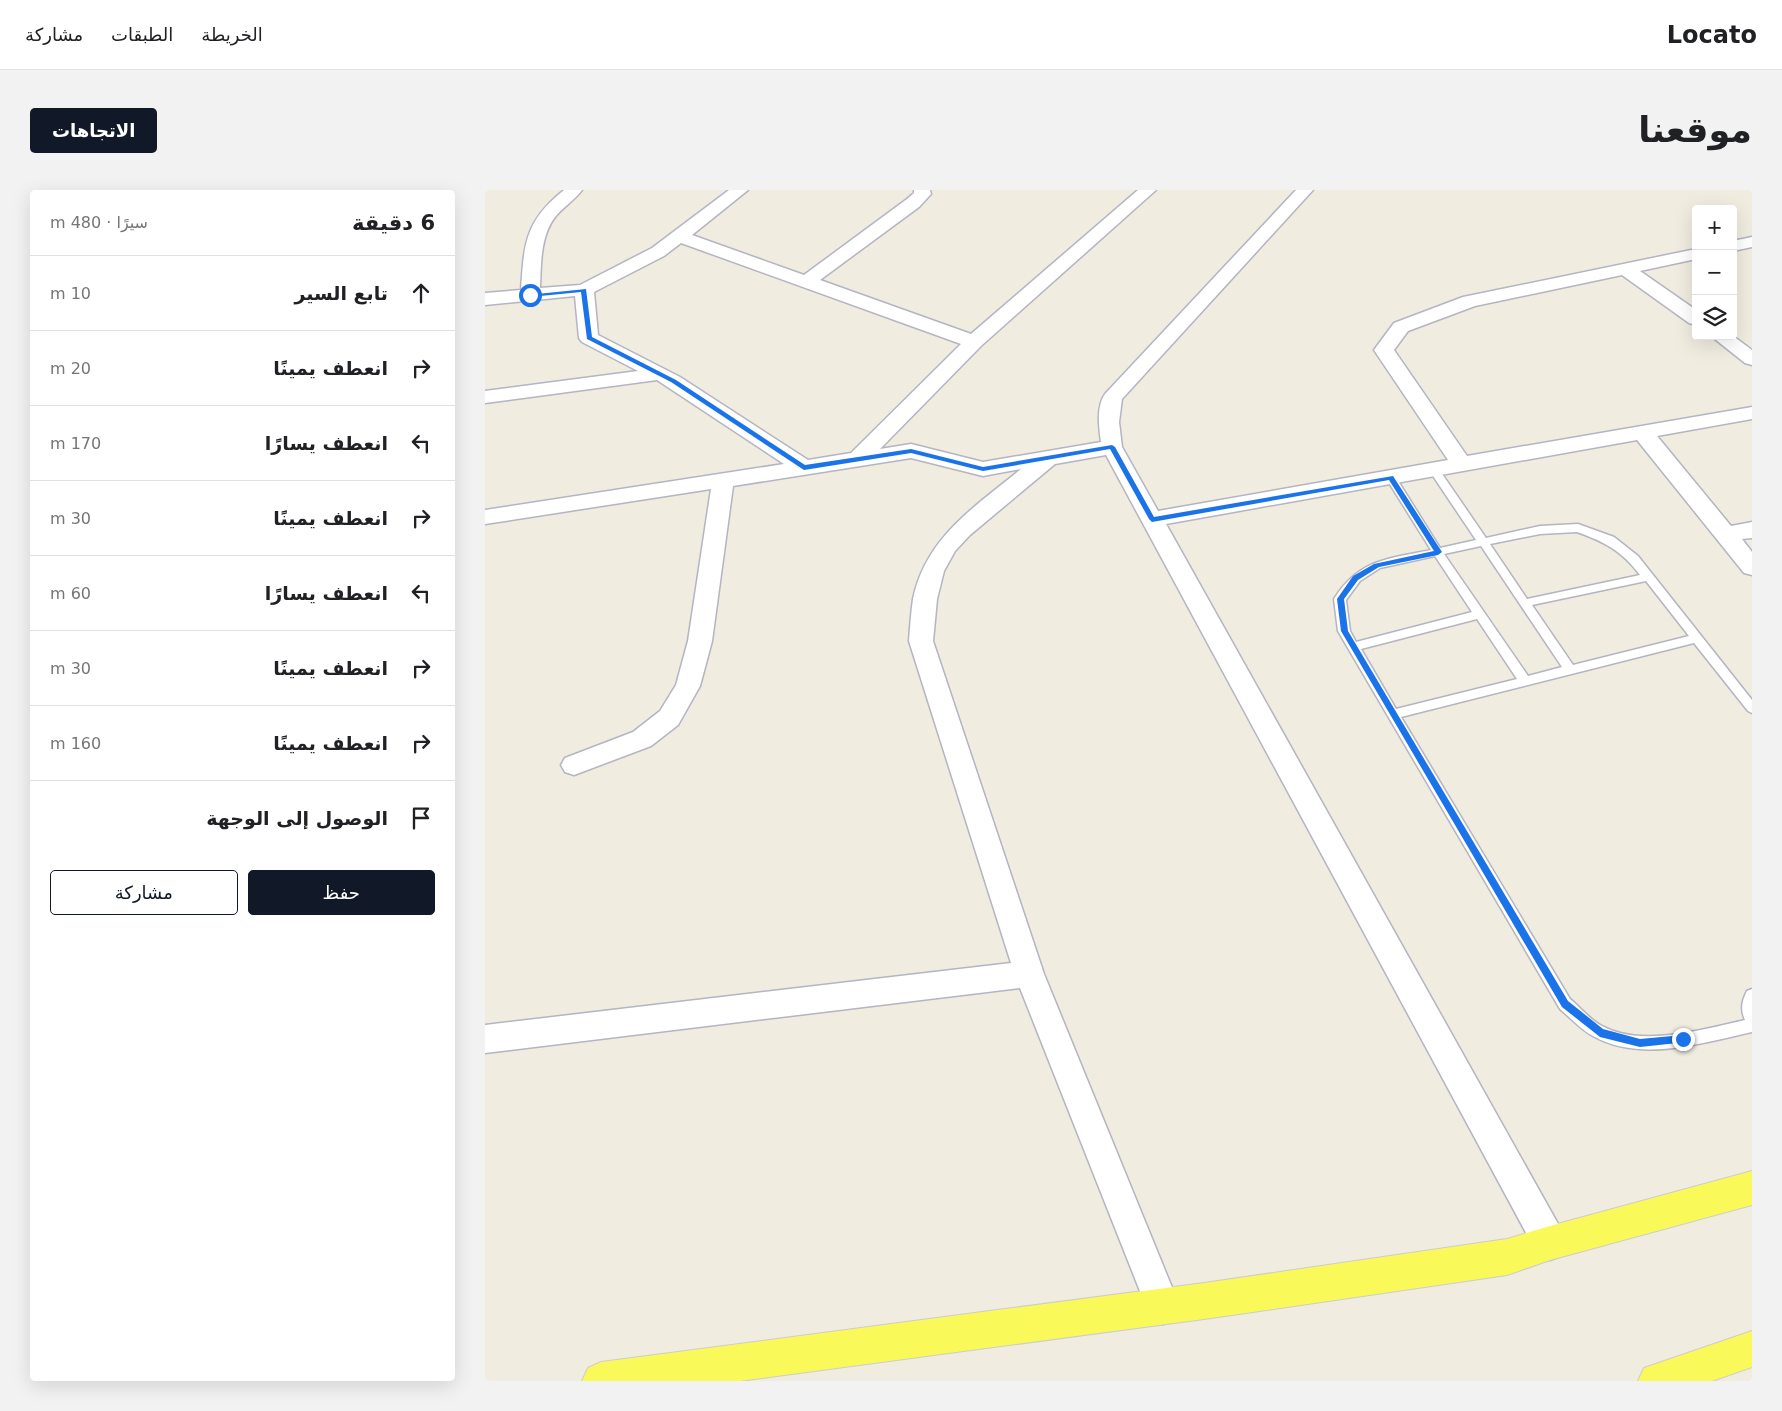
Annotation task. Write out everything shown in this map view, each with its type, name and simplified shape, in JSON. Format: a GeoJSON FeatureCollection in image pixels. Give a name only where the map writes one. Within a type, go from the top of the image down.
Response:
{"type":"FeatureCollection","features":[{"type":"Feature","properties":{"kind":"main road"},"geometry":{"type":"LineString","coordinates":[[601,1381],[1163,1307],[1507,1257],[1551,1243],[1752,1188]]}},
{"type":"Feature","properties":{"kind":"main road"},"geometry":{"type":"LineString","coordinates":[[1657,1381],[1752,1349]]}},
{"type":"Feature","properties":{"kind":"street"},"geometry":{"type":"LineString","coordinates":[[530,295],[535,237],[545,216],[575,190]]}},
{"type":"Feature","properties":{"kind":"street"},"geometry":{"type":"LineString","coordinates":[[485,299],[584,290],[658,252],[740,190]]}},
{"type":"Feature","properties":{"kind":"street"},"geometry":{"type":"LineString","coordinates":[[806,282],[913,203],[923,194],[923,190]]}},
{"type":"Feature","properties":{"kind":"street"},"geometry":{"type":"LineString","coordinates":[[858,459],[974,342],[1148,190]]}},
{"type":"Feature","properties":{"kind":"street"},"geometry":{"type":"LineString","coordinates":[[1305,190],[1112,398],[1109,422],[1112,447],[1551,1243]]}},
{"type":"Feature","properties":{"kind":"street"},"geometry":{"type":"LineString","coordinates":[[679,236],[974,342]]}},
{"type":"Feature","properties":{"kind":"street"},"geometry":{"type":"LineString","coordinates":[[1737,245],[1752,242]]}},
{"type":"Feature","properties":{"kind":"street"},"geometry":{"type":"LineString","coordinates":[[1462,465],[1384,350],[1401,326],[1470,302],[1692,255]]}},
{"type":"Feature","properties":{"kind":"street"},"geometry":{"type":"LineString","coordinates":[[1625,269],[1692,316]]}},
{"type":"Feature","properties":{"kind":"street"},"geometry":{"type":"LineString","coordinates":[[584,290],[589,338],[659,374],[804,467]]}},
{"type":"Feature","properties":{"kind":"street"},"geometry":{"type":"LineString","coordinates":[[1726,340],[1752,359]]}},
{"type":"Feature","properties":{"kind":"street"},"geometry":{"type":"LineString","coordinates":[[485,397],[659,374]]}},
{"type":"Feature","properties":{"kind":"street"},"geometry":{"type":"LineString","coordinates":[[1152,519],[1752,413]]}},
{"type":"Feature","properties":{"kind":"street"},"geometry":{"type":"LineString","coordinates":[[1643,433],[1752,567]]}},
{"type":"Feature","properties":{"kind":"street"},"geometry":{"type":"LineString","coordinates":[[485,517],[911,451],[983,469],[1112,447]]}},
{"type":"Feature","properties":{"kind":"street"},"geometry":{"type":"LineString","coordinates":[[1048,458],[962,530],[946,547],[933,571],[925,599],[921,641],[1029,974],[1163,1307]]}},
{"type":"Feature","properties":{"kind":"street"},"geometry":{"type":"LineString","coordinates":[[574,765],[642,739],[669,718],[689,686],[700,641],[723,480]]}},
{"type":"Feature","properties":{"kind":"street"},"geometry":{"type":"LineString","coordinates":[[1725,534],[1752,530]]}},
{"type":"Feature","properties":{"kind":"street"},"geometry":{"type":"LineString","coordinates":[[485,1039],[1029,974]]}},
{"type":"Feature","properties":{"kind":"lane"},"geometry":{"type":"LineString","coordinates":[[1434,470],[1571,671]]}},
{"type":"Feature","properties":{"kind":"lane"},"geometry":{"type":"LineString","coordinates":[[1391,478],[1438,552],[1525,681]]}},
{"type":"Feature","properties":{"kind":"lane"},"geometry":{"type":"LineString","coordinates":[[1752,708],[1634,559],[1610,540],[1579,528],[1540,530],[1377,565],[1356,578],[1340,599],[1344,631],[1565,1004],[1600,1032],[1640,1043],[1683,1039],[1752,1025]]}},
{"type":"Feature","properties":{"kind":"lane"},"geometry":{"type":"LineString","coordinates":[[1525,603],[1648,577]]}},
{"type":"Feature","properties":{"kind":"lane"},"geometry":{"type":"LineString","coordinates":[[1354,647],[1479,614]]}},
{"type":"Feature","properties":{"kind":"lane"},"geometry":{"type":"LineString","coordinates":[[1394,714],[1697,638]]}},
{"type":"Feature","properties":{"kind":"lane"},"geometry":{"type":"LineString","coordinates":[[1752,994],[1748,1002],[1752,1019]]}},
{"type":"Feature","properties":{"kind":"route"},"geometry":{"type":"LineString","coordinates":[[530,295],[584,290],[589,338],[673,381],[804,467],[911,451],[983,469],[1112,447],[1152,519],[1391,478],[1438,552],[1377,565],[1356,578],[1340,599],[1344,631],[1565,1004],[1600,1032],[1640,1043],[1683,1039]]}}]}
